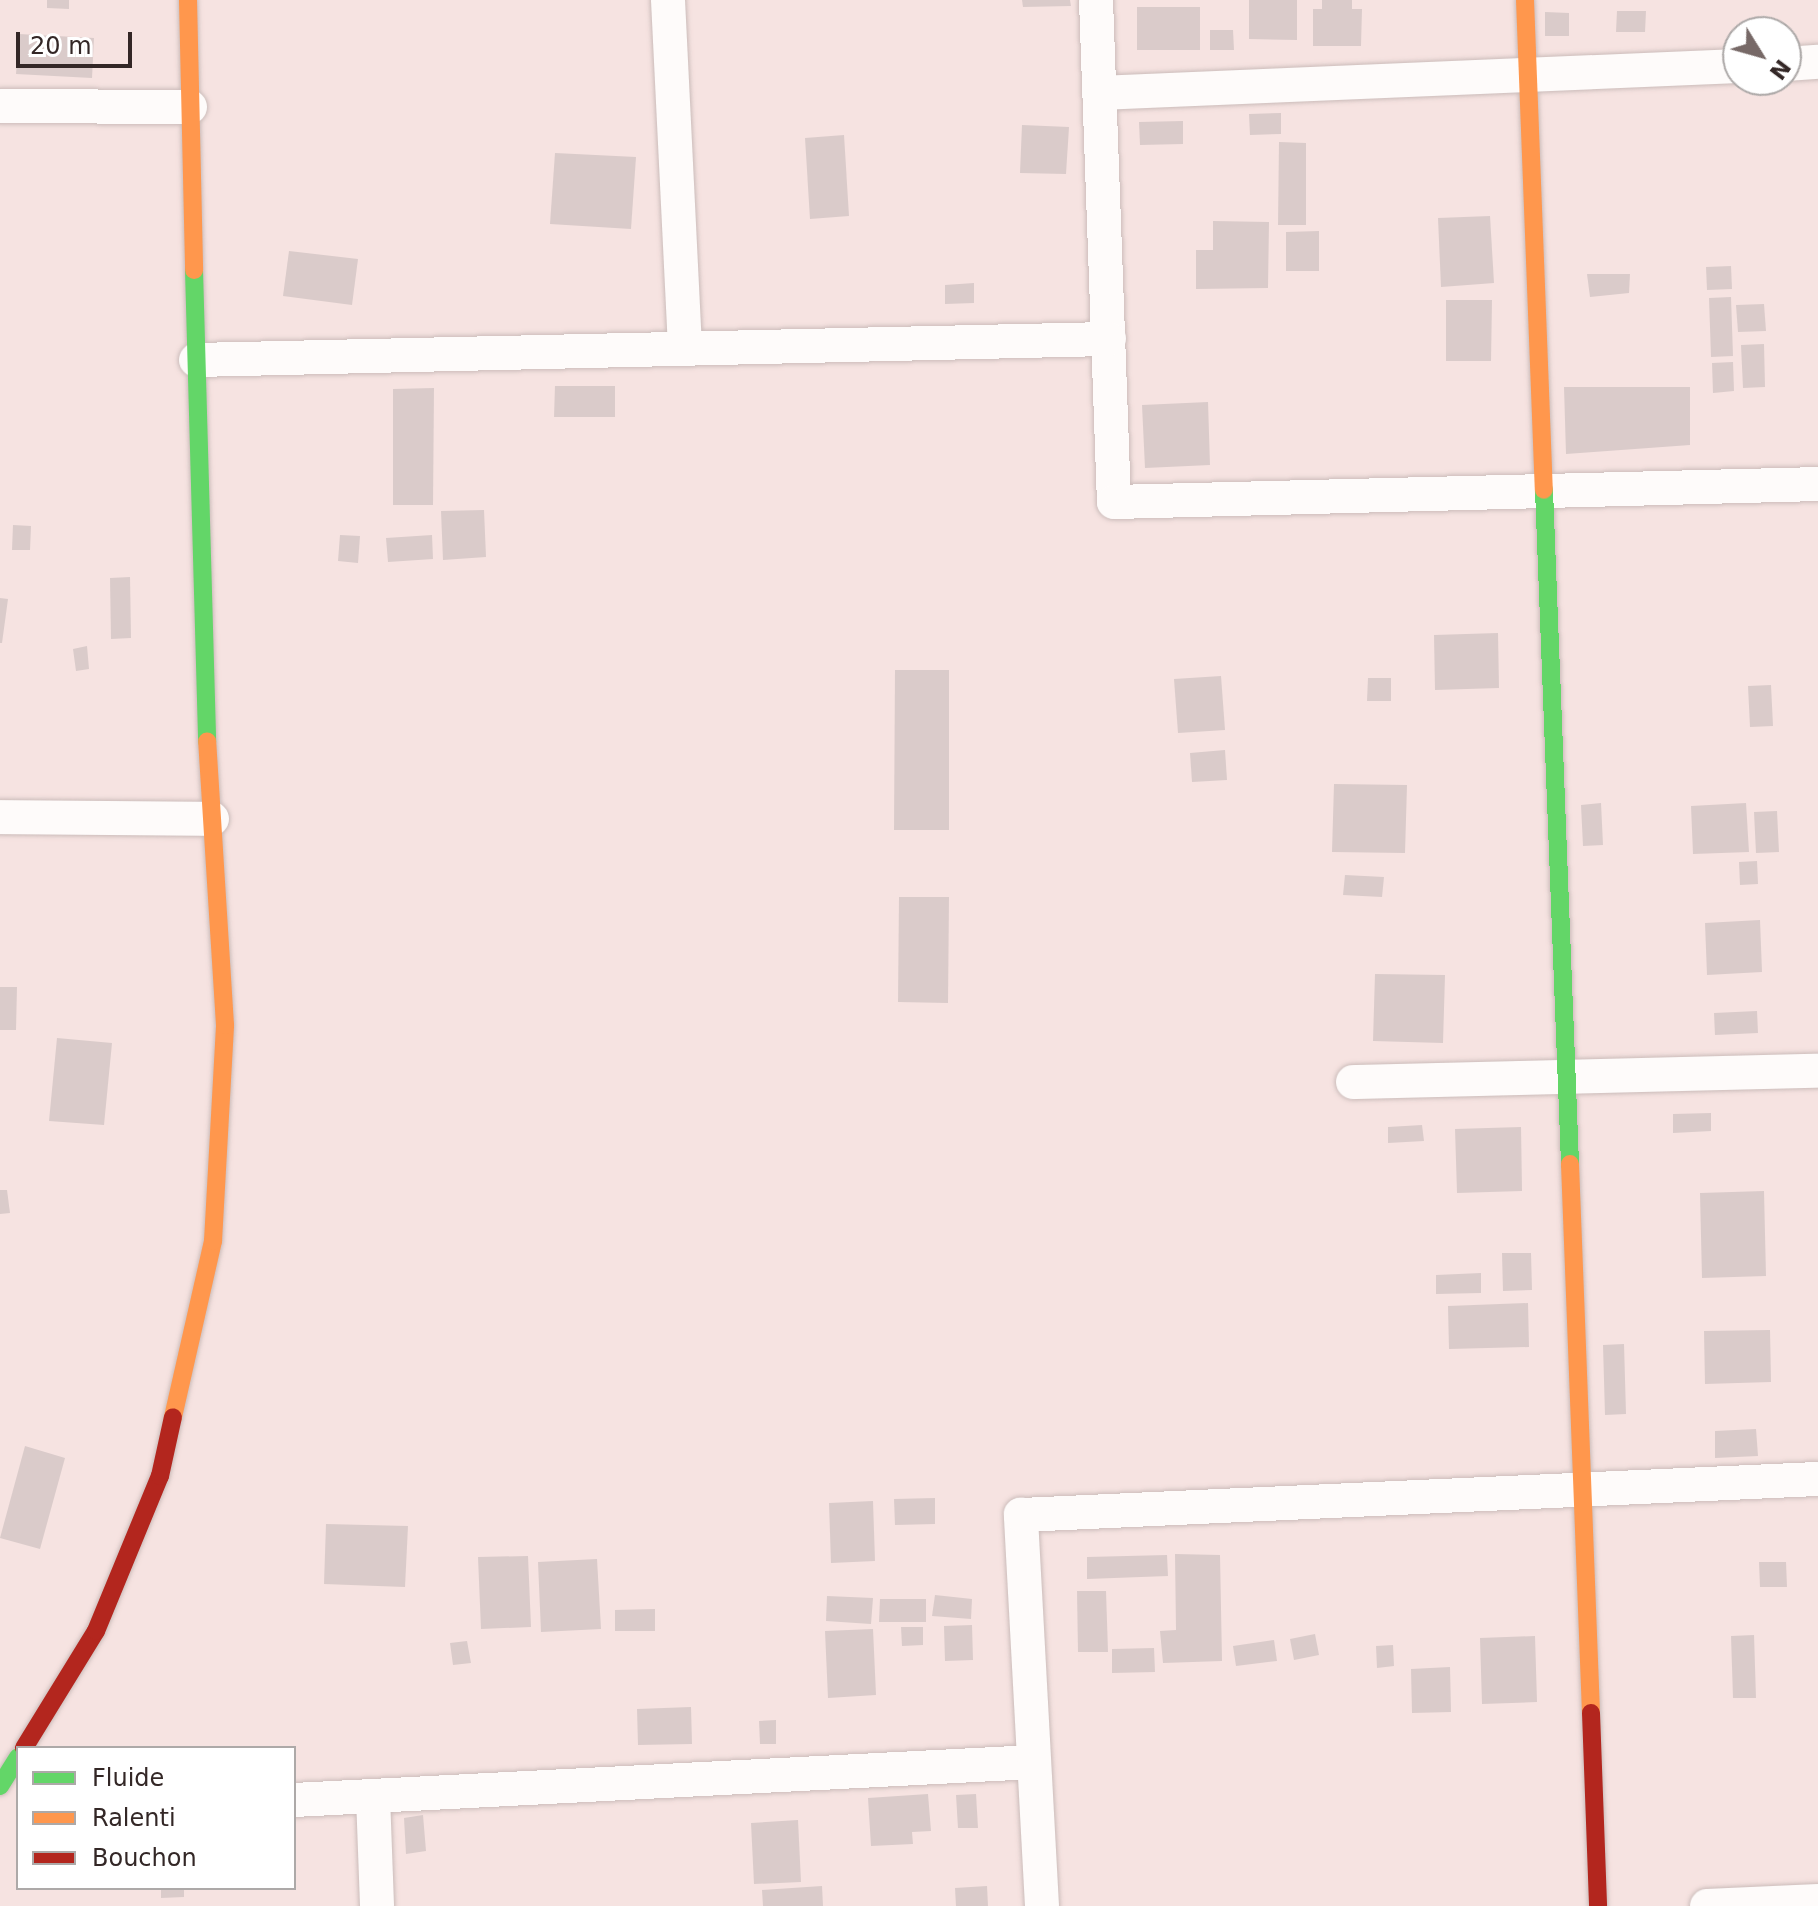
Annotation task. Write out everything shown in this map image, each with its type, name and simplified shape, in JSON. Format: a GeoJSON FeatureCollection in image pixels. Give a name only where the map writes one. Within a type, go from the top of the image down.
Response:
{"type":"FeatureCollection","features":[{"type":"Feature","properties":{"kind":"street"},"geometry":{"type":"LineString","coordinates":[[25,1746],[96,1631],[160,1476],[213,1241],[225,1025],[212,819],[196,360],[188,0]]}},
{"type":"Feature","properties":{"kind":"street"},"geometry":{"type":"LineString","coordinates":[[668,0],[685,349]]}},
{"type":"Feature","properties":{"kind":"street"},"geometry":{"type":"LineString","coordinates":[[1096,0],[1114,502],[1818,484]]}},
{"type":"Feature","properties":{"kind":"street"},"geometry":{"type":"LineString","coordinates":[[1525,0],[1598,1906]]}},
{"type":"Feature","properties":{"kind":"street"},"geometry":{"type":"LineString","coordinates":[[1099,93],[1722,67]]}},
{"type":"Feature","properties":{"kind":"street"},"geometry":{"type":"LineString","coordinates":[[0,106],[190,107]]}},
{"type":"Feature","properties":{"kind":"street"},"geometry":{"type":"LineString","coordinates":[[196,360],[1109,339]]}},
{"type":"Feature","properties":{"kind":"street"},"geometry":{"type":"LineString","coordinates":[[0,817],[212,819]]}},
{"type":"Feature","properties":{"kind":"street"},"geometry":{"type":"LineString","coordinates":[[1353,1082],[1818,1071]]}},
{"type":"Feature","properties":{"kind":"street"},"geometry":{"type":"LineString","coordinates":[[1042,1906],[1021,1515],[1818,1479]]}},
{"type":"Feature","properties":{"kind":"street"},"geometry":{"type":"LineString","coordinates":[[0,1786],[16,1760]]}},
{"type":"Feature","properties":{"kind":"street"},"geometry":{"type":"LineString","coordinates":[[296,1800],[1034,1762]]}},
{"type":"Feature","properties":{"kind":"street"},"geometry":{"type":"LineString","coordinates":[[373,1796],[377,1906]]}},
{"type":"Feature","properties":{"kind":"street"},"geometry":{"type":"LineString","coordinates":[[1707,1906],[1818,1901]]}},
{"type":"Feature","properties":{"kind":"building"},"geometry":{"type":"Polygon","coordinates":[[[47,0],[69,0],[69,9],[47,8],[47,0]]]}},
{"type":"Feature","properties":{"kind":"building"},"geometry":{"type":"Polygon","coordinates":[[[1022,0],[1070,0],[1071,6],[1023,7],[1022,0]]]}},
{"type":"Feature","properties":{"kind":"building"},"geometry":{"type":"Polygon","coordinates":[[[1249,0],[1297,0],[1297,40],[1249,39],[1249,0]]]}},
{"type":"Feature","properties":{"kind":"building"},"geometry":{"type":"Polygon","coordinates":[[[1322,0],[1352,0],[1352,9],[1362,9],[1361,46],[1313,46],[1313,9],[1322,9],[1322,0]]]}},
{"type":"Feature","properties":{"kind":"building"},"geometry":{"type":"Polygon","coordinates":[[[1137,7],[1200,7],[1200,50],[1137,50],[1137,7]]]}},
{"type":"Feature","properties":{"kind":"building"},"geometry":{"type":"Polygon","coordinates":[[[1617,11],[1646,11],[1645,32],[1616,32],[1617,11]]]}},
{"type":"Feature","properties":{"kind":"building"},"geometry":{"type":"Polygon","coordinates":[[[1545,12],[1569,13],[1569,36],[1545,36],[1545,12]]]}},
{"type":"Feature","properties":{"kind":"building"},"geometry":{"type":"Polygon","coordinates":[[[1210,30],[1233,30],[1234,50],[1210,50],[1210,30]]]}},
{"type":"Feature","properties":{"kind":"building"},"geometry":{"type":"Polygon","coordinates":[[[19,34],[94,38],[92,78],[16,74],[19,34]]]}},
{"type":"Feature","properties":{"kind":"building"},"geometry":{"type":"Polygon","coordinates":[[[1281,113],[1281,134],[1250,135],[1249,114],[1281,113]]]}},
{"type":"Feature","properties":{"kind":"building"},"geometry":{"type":"Polygon","coordinates":[[[1183,121],[1183,144],[1140,145],[1139,122],[1183,121]]]}},
{"type":"Feature","properties":{"kind":"building"},"geometry":{"type":"Polygon","coordinates":[[[1022,125],[1069,127],[1066,174],[1020,173],[1022,125]]]}},
{"type":"Feature","properties":{"kind":"building"},"geometry":{"type":"Polygon","coordinates":[[[844,135],[849,216],[810,219],[805,138],[844,135]]]}},
{"type":"Feature","properties":{"kind":"building"},"geometry":{"type":"Polygon","coordinates":[[[1279,142],[1306,143],[1306,225],[1278,225],[1279,142]]]}},
{"type":"Feature","properties":{"kind":"building"},"geometry":{"type":"Polygon","coordinates":[[[555,153],[636,157],[631,229],[550,224],[555,153]]]}},
{"type":"Feature","properties":{"kind":"building"},"geometry":{"type":"Polygon","coordinates":[[[1490,216],[1494,283],[1441,287],[1438,218],[1490,216]]]}},
{"type":"Feature","properties":{"kind":"building"},"geometry":{"type":"Polygon","coordinates":[[[1213,221],[1269,222],[1268,288],[1196,289],[1196,250],[1213,250],[1213,221]]]}},
{"type":"Feature","properties":{"kind":"building"},"geometry":{"type":"Polygon","coordinates":[[[1319,231],[1319,271],[1286,271],[1286,232],[1319,231]]]}},
{"type":"Feature","properties":{"kind":"building"},"geometry":{"type":"Polygon","coordinates":[[[289,251],[358,259],[352,305],[283,296],[289,251]]]}},
{"type":"Feature","properties":{"kind":"building"},"geometry":{"type":"Polygon","coordinates":[[[1731,266],[1732,289],[1707,290],[1706,267],[1731,266]]]}},
{"type":"Feature","properties":{"kind":"building"},"geometry":{"type":"Polygon","coordinates":[[[1587,274],[1630,274],[1629,293],[1590,297],[1587,274]]]}},
{"type":"Feature","properties":{"kind":"building"},"geometry":{"type":"Polygon","coordinates":[[[974,283],[974,303],[945,304],[945,285],[974,283]]]}},
{"type":"Feature","properties":{"kind":"building"},"geometry":{"type":"Polygon","coordinates":[[[1731,297],[1733,356],[1711,357],[1709,298],[1731,297]]]}},
{"type":"Feature","properties":{"kind":"building"},"geometry":{"type":"Polygon","coordinates":[[[1446,300],[1492,300],[1491,361],[1446,361],[1446,300]]]}},
{"type":"Feature","properties":{"kind":"building"},"geometry":{"type":"Polygon","coordinates":[[[1764,304],[1766,331],[1738,332],[1736,305],[1764,304]]]}},
{"type":"Feature","properties":{"kind":"building"},"geometry":{"type":"Polygon","coordinates":[[[1764,344],[1765,387],[1743,388],[1741,345],[1764,344]]]}},
{"type":"Feature","properties":{"kind":"building"},"geometry":{"type":"Polygon","coordinates":[[[1733,362],[1734,391],[1713,393],[1712,363],[1733,362]]]}},
{"type":"Feature","properties":{"kind":"building"},"geometry":{"type":"Polygon","coordinates":[[[555,386],[615,386],[615,417],[554,417],[555,386]]]}},
{"type":"Feature","properties":{"kind":"building"},"geometry":{"type":"Polygon","coordinates":[[[1564,387],[1690,387],[1690,445],[1566,454],[1564,387]]]}},
{"type":"Feature","properties":{"kind":"building"},"geometry":{"type":"Polygon","coordinates":[[[434,388],[433,505],[393,505],[393,389],[434,388]]]}},
{"type":"Feature","properties":{"kind":"building"},"geometry":{"type":"Polygon","coordinates":[[[1208,402],[1210,465],[1145,468],[1142,405],[1208,402]]]}},
{"type":"Feature","properties":{"kind":"building"},"geometry":{"type":"Polygon","coordinates":[[[484,510],[486,557],[443,560],[441,511],[484,510]]]}},
{"type":"Feature","properties":{"kind":"building"},"geometry":{"type":"Polygon","coordinates":[[[13,525],[31,526],[30,550],[12,550],[13,525]]]}},
{"type":"Feature","properties":{"kind":"building"},"geometry":{"type":"Polygon","coordinates":[[[340,535],[360,536],[358,563],[338,561],[340,535]]]}},
{"type":"Feature","properties":{"kind":"building"},"geometry":{"type":"Polygon","coordinates":[[[432,535],[433,559],[388,562],[386,538],[432,535]]]}},
{"type":"Feature","properties":{"kind":"building"},"geometry":{"type":"Polygon","coordinates":[[[130,577],[131,638],[111,639],[110,578],[130,577]]]}},
{"type":"Feature","properties":{"kind":"building"},"geometry":{"type":"Polygon","coordinates":[[[0,598],[8,599],[2,643],[0,643],[0,598]]]}},
{"type":"Feature","properties":{"kind":"building"},"geometry":{"type":"Polygon","coordinates":[[[1498,633],[1499,688],[1435,690],[1434,635],[1498,633]]]}},
{"type":"Feature","properties":{"kind":"building"},"geometry":{"type":"Polygon","coordinates":[[[87,646],[89,669],[76,671],[73,649],[87,646]]]}},
{"type":"Feature","properties":{"kind":"building"},"geometry":{"type":"Polygon","coordinates":[[[895,670],[949,670],[949,830],[894,830],[895,670]]]}},
{"type":"Feature","properties":{"kind":"building"},"geometry":{"type":"Polygon","coordinates":[[[1221,676],[1225,730],[1178,733],[1174,679],[1221,676]]]}},
{"type":"Feature","properties":{"kind":"building"},"geometry":{"type":"Polygon","coordinates":[[[1368,678],[1391,678],[1391,701],[1367,701],[1368,678]]]}},
{"type":"Feature","properties":{"kind":"building"},"geometry":{"type":"Polygon","coordinates":[[[1771,685],[1773,726],[1750,727],[1748,686],[1771,685]]]}},
{"type":"Feature","properties":{"kind":"building"},"geometry":{"type":"Polygon","coordinates":[[[1225,750],[1227,780],[1192,782],[1190,753],[1225,750]]]}},
{"type":"Feature","properties":{"kind":"building"},"geometry":{"type":"Polygon","coordinates":[[[1334,784],[1407,785],[1405,853],[1332,852],[1334,784]]]}},
{"type":"Feature","properties":{"kind":"building"},"geometry":{"type":"Polygon","coordinates":[[[1601,803],[1603,845],[1583,846],[1581,805],[1601,803]]]}},
{"type":"Feature","properties":{"kind":"building"},"geometry":{"type":"Polygon","coordinates":[[[1746,803],[1749,852],[1693,854],[1691,806],[1746,803]]]}},
{"type":"Feature","properties":{"kind":"building"},"geometry":{"type":"Polygon","coordinates":[[[1777,811],[1779,852],[1756,853],[1754,812],[1777,811]]]}},
{"type":"Feature","properties":{"kind":"building"},"geometry":{"type":"Polygon","coordinates":[[[1757,861],[1758,884],[1740,885],[1739,862],[1757,861]]]}},
{"type":"Feature","properties":{"kind":"building"},"geometry":{"type":"Polygon","coordinates":[[[1345,875],[1384,877],[1382,897],[1343,895],[1345,875]]]}},
{"type":"Feature","properties":{"kind":"building"},"geometry":{"type":"Polygon","coordinates":[[[899,897],[949,897],[948,1003],[898,1002],[899,897]]]}},
{"type":"Feature","properties":{"kind":"building"},"geometry":{"type":"Polygon","coordinates":[[[1760,920],[1762,972],[1707,975],[1705,923],[1760,920]]]}},
{"type":"Feature","properties":{"kind":"building"},"geometry":{"type":"Polygon","coordinates":[[[1375,974],[1445,975],[1443,1043],[1373,1041],[1375,974]]]}},
{"type":"Feature","properties":{"kind":"building"},"geometry":{"type":"Polygon","coordinates":[[[0,987],[17,987],[16,1030],[0,1030],[0,987]]]}},
{"type":"Feature","properties":{"kind":"building"},"geometry":{"type":"Polygon","coordinates":[[[1757,1011],[1758,1033],[1715,1035],[1714,1013],[1757,1011]]]}},
{"type":"Feature","properties":{"kind":"building"},"geometry":{"type":"Polygon","coordinates":[[[57,1038],[112,1043],[104,1125],[49,1121],[57,1038]]]}},
{"type":"Feature","properties":{"kind":"building"},"geometry":{"type":"Polygon","coordinates":[[[1711,1113],[1711,1131],[1673,1133],[1673,1114],[1711,1113]]]}},
{"type":"Feature","properties":{"kind":"building"},"geometry":{"type":"Polygon","coordinates":[[[1422,1125],[1424,1141],[1388,1143],[1388,1127],[1422,1125]]]}},
{"type":"Feature","properties":{"kind":"building"},"geometry":{"type":"Polygon","coordinates":[[[1521,1127],[1522,1191],[1457,1193],[1455,1129],[1521,1127]]]}},
{"type":"Feature","properties":{"kind":"building"},"geometry":{"type":"Polygon","coordinates":[[[0,1190],[7,1190],[10,1213],[0,1214],[0,1190]]]}},
{"type":"Feature","properties":{"kind":"building"},"geometry":{"type":"Polygon","coordinates":[[[1764,1191],[1766,1276],[1702,1278],[1700,1193],[1764,1191]]]}},
{"type":"Feature","properties":{"kind":"building"},"geometry":{"type":"Polygon","coordinates":[[[1502,1253],[1531,1253],[1532,1290],[1503,1291],[1502,1253]]]}},
{"type":"Feature","properties":{"kind":"building"},"geometry":{"type":"Polygon","coordinates":[[[1481,1273],[1481,1293],[1436,1294],[1436,1275],[1481,1273]]]}},
{"type":"Feature","properties":{"kind":"building"},"geometry":{"type":"Polygon","coordinates":[[[1528,1303],[1529,1347],[1449,1349],[1448,1306],[1528,1303]]]}},
{"type":"Feature","properties":{"kind":"building"},"geometry":{"type":"Polygon","coordinates":[[[1770,1330],[1771,1382],[1705,1384],[1704,1331],[1770,1330]]]}},
{"type":"Feature","properties":{"kind":"building"},"geometry":{"type":"Polygon","coordinates":[[[1624,1344],[1626,1414],[1605,1415],[1603,1345],[1624,1344]]]}},
{"type":"Feature","properties":{"kind":"building"},"geometry":{"type":"Polygon","coordinates":[[[1756,1429],[1758,1456],[1715,1458],[1715,1431],[1756,1429]]]}},
{"type":"Feature","properties":{"kind":"building"},"geometry":{"type":"Polygon","coordinates":[[[25,1446],[65,1458],[40,1549],[0,1538],[25,1446]]]}},
{"type":"Feature","properties":{"kind":"building"},"geometry":{"type":"Polygon","coordinates":[[[935,1498],[935,1524],[895,1525],[894,1499],[935,1498]]]}},
{"type":"Feature","properties":{"kind":"building"},"geometry":{"type":"Polygon","coordinates":[[[873,1501],[875,1561],[831,1563],[829,1503],[873,1501]]]}},
{"type":"Feature","properties":{"kind":"building"},"geometry":{"type":"Polygon","coordinates":[[[326,1524],[408,1526],[405,1587],[324,1584],[326,1524]]]}},
{"type":"Feature","properties":{"kind":"building"},"geometry":{"type":"Polygon","coordinates":[[[1175,1554],[1220,1555],[1222,1661],[1163,1663],[1160,1631],[1176,1630],[1175,1554]]]}},
{"type":"Feature","properties":{"kind":"building"},"geometry":{"type":"Polygon","coordinates":[[[1167,1555],[1168,1576],[1087,1579],[1087,1557],[1167,1555]]]}},
{"type":"Feature","properties":{"kind":"building"},"geometry":{"type":"Polygon","coordinates":[[[528,1556],[531,1627],[481,1629],[478,1557],[528,1556]]]}},
{"type":"Feature","properties":{"kind":"building"},"geometry":{"type":"Polygon","coordinates":[[[597,1559],[601,1629],[541,1632],[538,1562],[597,1559]]]}},
{"type":"Feature","properties":{"kind":"building"},"geometry":{"type":"Polygon","coordinates":[[[1759,1562],[1786,1562],[1787,1587],[1760,1587],[1759,1562]]]}},
{"type":"Feature","properties":{"kind":"building"},"geometry":{"type":"Polygon","coordinates":[[[1077,1591],[1106,1591],[1108,1652],[1078,1652],[1077,1591]]]}},
{"type":"Feature","properties":{"kind":"building"},"geometry":{"type":"Polygon","coordinates":[[[935,1595],[972,1599],[971,1619],[932,1616],[935,1595]]]}},
{"type":"Feature","properties":{"kind":"building"},"geometry":{"type":"Polygon","coordinates":[[[827,1596],[873,1598],[871,1624],[826,1621],[827,1596]]]}},
{"type":"Feature","properties":{"kind":"building"},"geometry":{"type":"Polygon","coordinates":[[[880,1599],[926,1599],[926,1622],[879,1622],[880,1599]]]}},
{"type":"Feature","properties":{"kind":"building"},"geometry":{"type":"Polygon","coordinates":[[[655,1609],[655,1631],[615,1631],[615,1610],[655,1609]]]}},
{"type":"Feature","properties":{"kind":"building"},"geometry":{"type":"Polygon","coordinates":[[[972,1625],[973,1660],[945,1661],[944,1626],[972,1625]]]}},
{"type":"Feature","properties":{"kind":"building"},"geometry":{"type":"Polygon","coordinates":[[[901,1627],[923,1627],[923,1645],[902,1646],[901,1627]]]}},
{"type":"Feature","properties":{"kind":"building"},"geometry":{"type":"Polygon","coordinates":[[[873,1629],[876,1695],[828,1698],[825,1631],[873,1629]]]}},
{"type":"Feature","properties":{"kind":"building"},"geometry":{"type":"Polygon","coordinates":[[[1315,1634],[1319,1655],[1294,1660],[1290,1639],[1315,1634]]]}},
{"type":"Feature","properties":{"kind":"building"},"geometry":{"type":"Polygon","coordinates":[[[1754,1635],[1756,1698],[1733,1698],[1731,1636],[1754,1635]]]}},
{"type":"Feature","properties":{"kind":"building"},"geometry":{"type":"Polygon","coordinates":[[[1535,1636],[1537,1702],[1482,1704],[1480,1638],[1535,1636]]]}},
{"type":"Feature","properties":{"kind":"building"},"geometry":{"type":"Polygon","coordinates":[[[1274,1640],[1277,1661],[1236,1666],[1233,1646],[1274,1640]]]}},
{"type":"Feature","properties":{"kind":"building"},"geometry":{"type":"Polygon","coordinates":[[[467,1641],[471,1663],[453,1665],[450,1643],[467,1641]]]}},
{"type":"Feature","properties":{"kind":"building"},"geometry":{"type":"Polygon","coordinates":[[[1393,1645],[1394,1666],[1377,1668],[1376,1646],[1393,1645]]]}},
{"type":"Feature","properties":{"kind":"building"},"geometry":{"type":"Polygon","coordinates":[[[1154,1648],[1155,1672],[1112,1673],[1112,1649],[1154,1648]]]}},
{"type":"Feature","properties":{"kind":"building"},"geometry":{"type":"Polygon","coordinates":[[[1450,1667],[1451,1712],[1412,1713],[1411,1669],[1450,1667]]]}},
{"type":"Feature","properties":{"kind":"building"},"geometry":{"type":"Polygon","coordinates":[[[691,1707],[692,1744],[638,1745],[637,1709],[691,1707]]]}},
{"type":"Feature","properties":{"kind":"building"},"geometry":{"type":"Polygon","coordinates":[[[776,1720],[776,1744],[760,1744],[759,1721],[776,1720]]]}},
{"type":"Feature","properties":{"kind":"building"},"geometry":{"type":"Polygon","coordinates":[[[928,1794],[931,1831],[912,1832],[913,1844],[871,1846],[868,1798],[928,1794]]]}},
{"type":"Feature","properties":{"kind":"building"},"geometry":{"type":"Polygon","coordinates":[[[976,1794],[978,1828],[958,1828],[956,1795],[976,1794]]]}},
{"type":"Feature","properties":{"kind":"building"},"geometry":{"type":"Polygon","coordinates":[[[423,1815],[426,1851],[406,1854],[404,1818],[423,1815]]]}},
{"type":"Feature","properties":{"kind":"building"},"geometry":{"type":"Polygon","coordinates":[[[798,1820],[801,1882],[754,1884],[751,1823],[798,1820]]]}},
{"type":"Feature","properties":{"kind":"building"},"geometry":{"type":"Polygon","coordinates":[[[822,1886],[823,1906],[763,1906],[762,1890],[822,1886]]]}},
{"type":"Feature","properties":{"kind":"building"},"geometry":{"type":"Polygon","coordinates":[[[987,1886],[988,1906],[956,1906],[955,1888],[987,1886]]]}},
{"type":"Feature","properties":{"kind":"building"},"geometry":{"type":"Polygon","coordinates":[[[161,1890],[184,1890],[184,1897],[161,1898],[161,1890]]]}},
{"type":"Feature","properties":{"kind":"traffic: fast"},"geometry":{"type":"LineString","coordinates":[[194,270],[207,742]]}},
{"type":"Feature","properties":{"kind":"traffic: fast"},"geometry":{"type":"LineString","coordinates":[[1544,490],[1570,1164]]}},
{"type":"Feature","properties":{"kind":"traffic: fast"},"geometry":{"type":"LineString","coordinates":[[0,1786],[16,1760]]}},
{"type":"Feature","properties":{"kind":"traffic: slow"},"geometry":{"type":"LineString","coordinates":[[188,0],[194,270]]}},
{"type":"Feature","properties":{"kind":"traffic: slow"},"geometry":{"type":"LineString","coordinates":[[1525,0],[1544,490]]}},
{"type":"Feature","properties":{"kind":"traffic: slow"},"geometry":{"type":"LineString","coordinates":[[173,1417],[213,1241],[225,1025],[207,742]]}},
{"type":"Feature","properties":{"kind":"traffic: slow"},"geometry":{"type":"LineString","coordinates":[[1570,1164],[1591,1713]]}},
{"type":"Feature","properties":{"kind":"traffic: jam"},"geometry":{"type":"LineString","coordinates":[[25,1746],[96,1631],[160,1476],[173,1417]]}},
{"type":"Feature","properties":{"kind":"traffic: jam"},"geometry":{"type":"LineString","coordinates":[[1591,1713],[1598,1906]]}}]}
